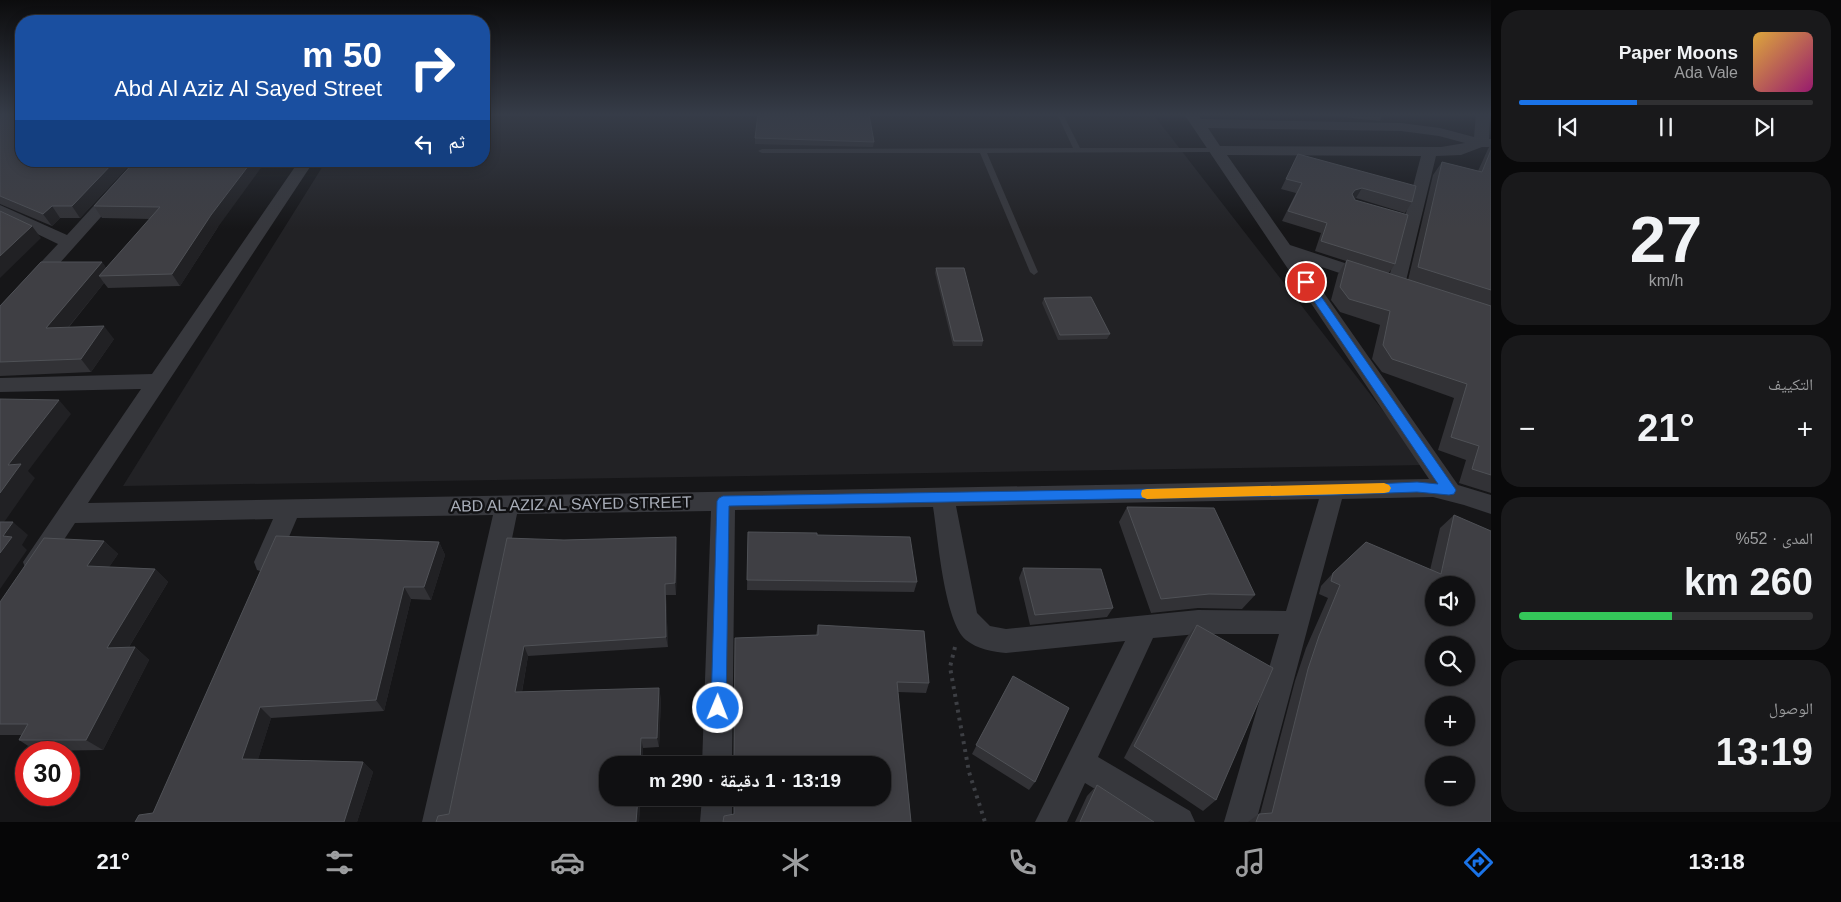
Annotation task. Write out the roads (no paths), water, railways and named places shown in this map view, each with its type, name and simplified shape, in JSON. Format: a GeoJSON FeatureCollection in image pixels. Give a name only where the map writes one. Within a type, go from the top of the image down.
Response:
{"type":"FeatureCollection","features":[{"type":"Feature","properties":{"kind":"street"},"geometry":{"type":"LineString","coordinates":[[1217,152],[1449,490]]}},
{"type":"Feature","properties":{"kind":"street"},"geometry":{"type":"LineString","coordinates":[[1284,249],[1404,288],[1413,222],[1430,152]]}},
{"type":"Feature","properties":{"kind":"street"},"geometry":{"type":"LineString","coordinates":[[0,318],[138,167]]}},
{"type":"Feature","properties":{"kind":"street"},"geometry":{"type":"LineString","coordinates":[[26,575],[303,167]]}},
{"type":"Feature","properties":{"kind":"street"},"geometry":{"type":"LineString","coordinates":[[0,210],[68,242]]}},
{"type":"Feature","properties":{"kind":"street"},"geometry":{"type":"LineString","coordinates":[[1394,217],[1413,222]]}},
{"type":"Feature","properties":{"kind":"street"},"geometry":{"type":"LineString","coordinates":[[0,386],[157,381]]}},
{"type":"Feature","properties":{"kind":"street","name":"ABD AL AZIZ AL SAYED STREET"},"geometry":{"type":"LineString","coordinates":[[68,513],[1417,487],[1449,490],[1491,505]]}},
{"type":"Feature","properties":{"kind":"street"},"geometry":{"type":"LineString","coordinates":[[1240,822],[1333,490]]}},
{"type":"Feature","properties":{"kind":"street"},"geometry":{"type":"LineString","coordinates":[[943,497],[964,615],[968,625],[978,634],[992,641],[1198,622],[1295,623]]}},
{"type":"Feature","properties":{"kind":"street"},"geometry":{"type":"LineString","coordinates":[[717,756],[723,501]]}},
{"type":"Feature","properties":{"kind":"street"},"geometry":{"type":"LineString","coordinates":[[438,822],[507,505]]}},
{"type":"Feature","properties":{"kind":"street"},"geometry":{"type":"LineString","coordinates":[[257,581],[289,509]]}},
{"type":"Feature","properties":{"kind":"street"},"geometry":{"type":"LineString","coordinates":[[1050,822],[1146,628]]}},
{"type":"Feature","properties":{"kind":"street"},"geometry":{"type":"LineString","coordinates":[[1080,763],[1179,822]]}},
{"type":"Feature","properties":{"kind":"street"},"geometry":{"type":"LineString","coordinates":[[716,806],[716,822]]}},
{"type":"Feature","properties":{"kind":"lane"},"geometry":{"type":"LineString","coordinates":[[984,152],[1034,272]]}}]}
